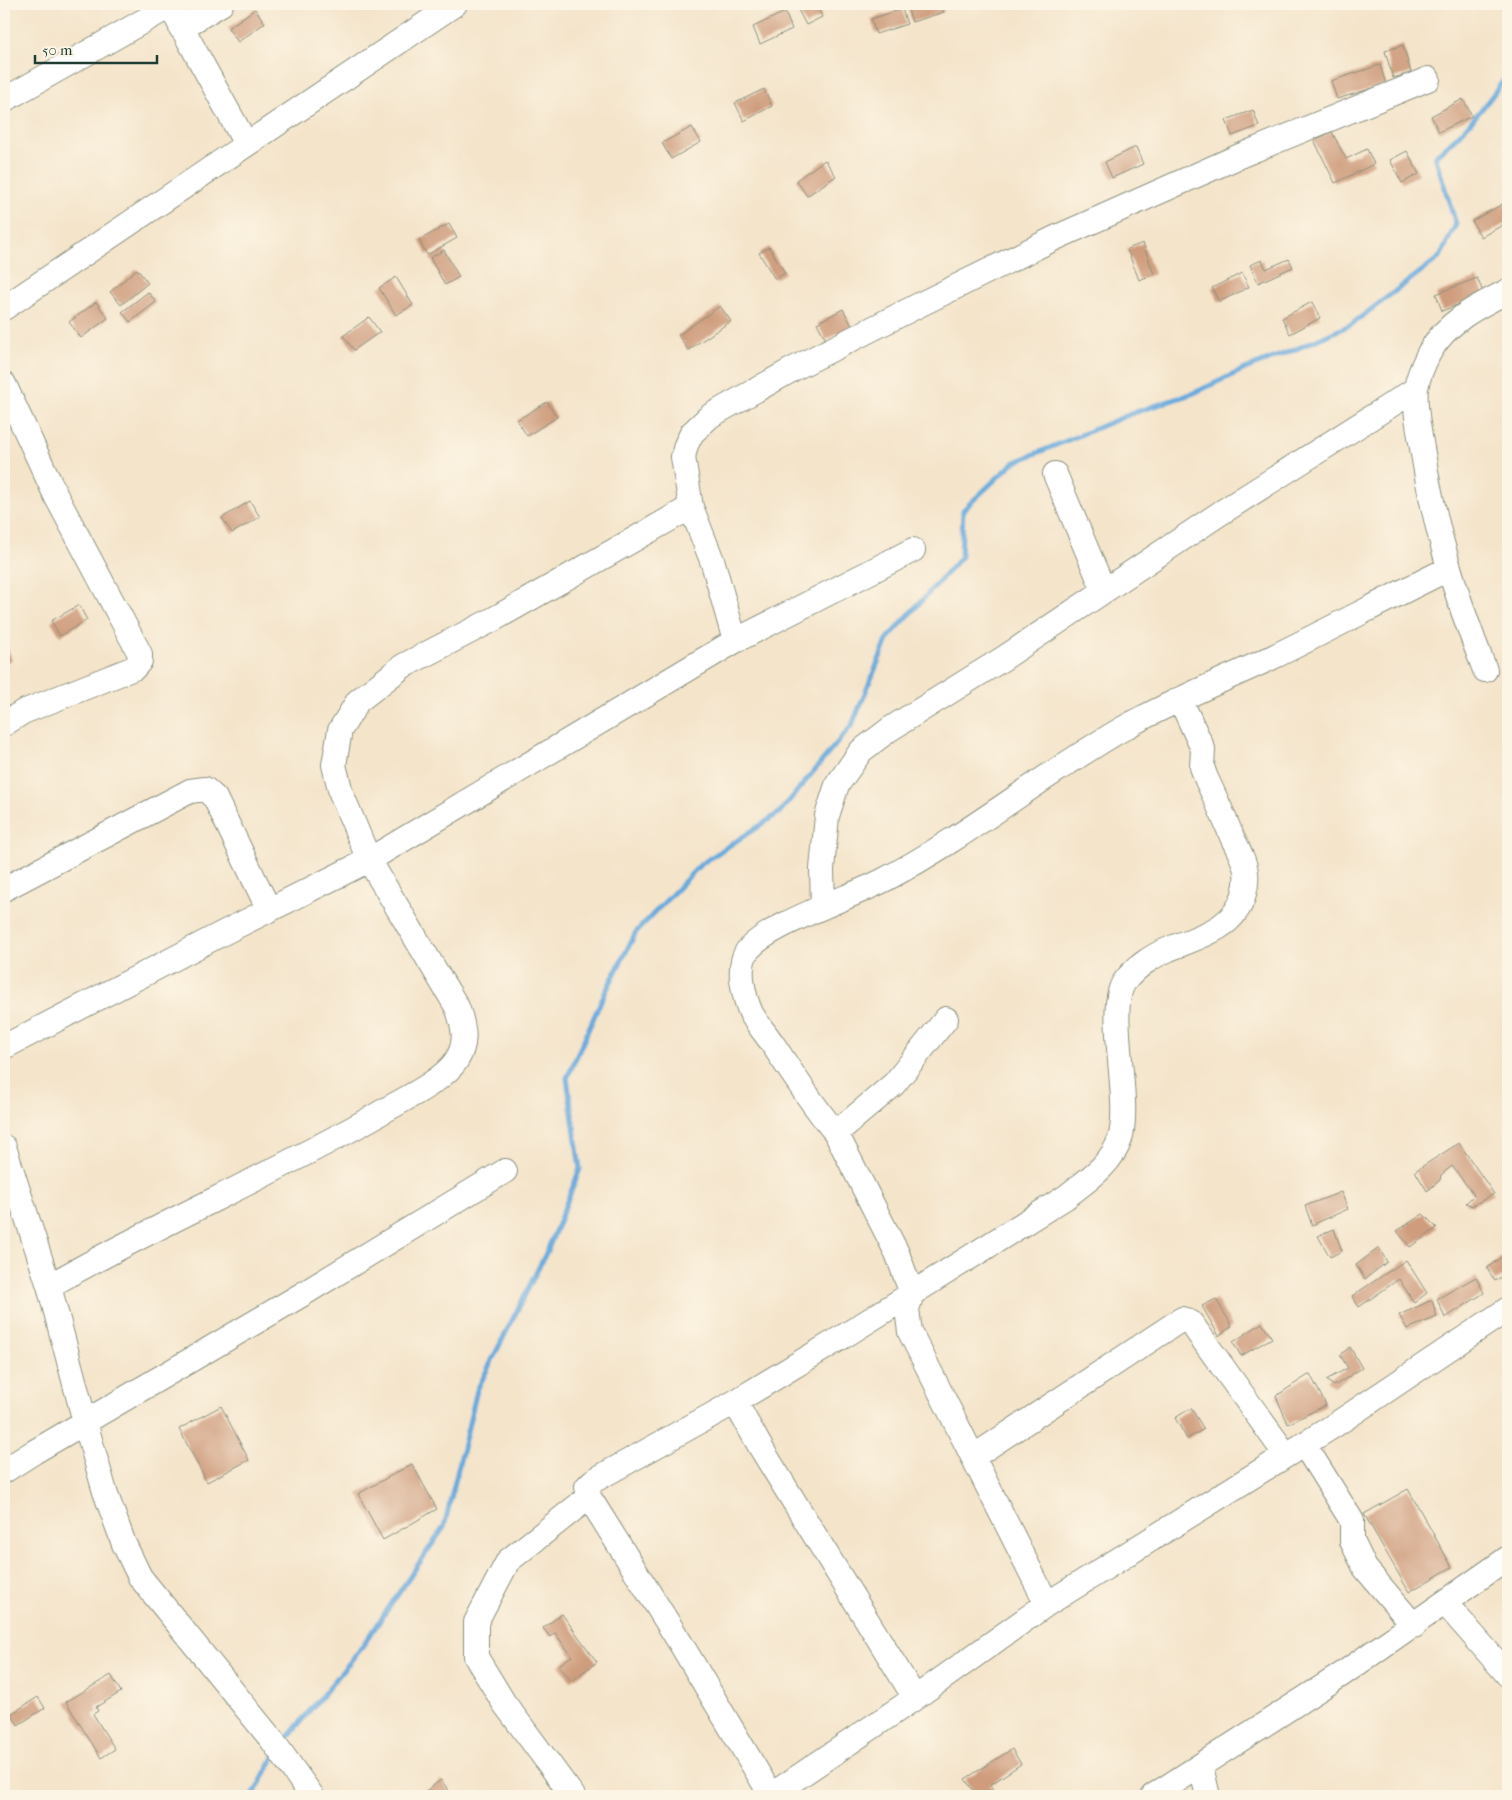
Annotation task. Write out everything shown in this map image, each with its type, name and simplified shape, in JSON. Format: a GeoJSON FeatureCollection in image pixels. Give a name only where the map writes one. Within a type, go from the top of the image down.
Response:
{"type":"FeatureCollection","features":[{"type":"Feature","properties":{"kind":"street"},"geometry":{"type":"LineString","coordinates":[[181,28],[221,4]]}},
{"type":"Feature","properties":{"kind":"street"},"geometry":{"type":"LineString","coordinates":[[4,308],[455,4]]}},
{"type":"Feature","properties":{"kind":"street"},"geometry":{"type":"LineString","coordinates":[[4,100],[169,5],[246,144]]}},
{"type":"Feature","properties":{"kind":"street"},"geometry":{"type":"LineString","coordinates":[[735,641],[713,563],[691,507],[683,458],[686,445],[692,433],[710,416],[795,368],[1055,238],[1242,155],[1428,79]]}},
{"type":"Feature","properties":{"kind":"street"},"geometry":{"type":"LineString","coordinates":[[1485,670],[1463,616],[1448,569],[1427,479],[1418,421],[1416,389],[1429,353],[1445,329],[1484,303],[1508,291]]}},
{"type":"Feature","properties":{"kind":"street"},"geometry":{"type":"LineString","coordinates":[[4,384],[56,496],[140,654],[140,661],[134,668],[23,712],[4,724]]}},
{"type":"Feature","properties":{"kind":"street"},"geometry":{"type":"LineString","coordinates":[[823,907],[822,869],[827,816],[837,785],[861,751],[890,729],[1004,658],[1219,514],[1416,389]]}},
{"type":"Feature","properties":{"kind":"street"},"geometry":{"type":"LineString","coordinates":[[1055,474],[1104,591]]}},
{"type":"Feature","properties":{"kind":"street"},"geometry":{"type":"LineString","coordinates":[[49,1286],[97,1259],[303,1156],[423,1088],[444,1074],[456,1061],[464,1045],[464,1026],[457,1007],[369,860],[341,794],[334,765],[340,730],[358,701],[403,666],[494,619],[691,507]]}},
{"type":"Feature","properties":{"kind":"street"},"geometry":{"type":"LineString","coordinates":[[4,1047],[369,860],[735,641],[913,550]]}},
{"type":"Feature","properties":{"kind":"street"},"geometry":{"type":"LineString","coordinates":[[1048,1604],[910,1332],[907,1309],[912,1294],[897,1253],[836,1133],[820,1114],[752,1014],[742,978],[746,954],[766,936],[785,925],[850,897],[935,851],[1085,751],[1127,726],[1448,569]]}},
{"type":"Feature","properties":{"kind":"street"},"geometry":{"type":"LineString","coordinates":[[1180,699],[1203,749],[1202,767],[1244,863],[1247,882],[1242,902],[1226,922],[1200,938],[1167,950],[1134,971],[1122,985],[1117,1002],[1122,1069],[1121,1127],[1120,1138],[1107,1160],[1094,1174],[1066,1197],[912,1294],[735,1402],[592,1481],[587,1487],[589,1497],[681,1644],[770,1796],[915,1698],[1048,1604],[1295,1450],[1508,1309]]}},
{"type":"Feature","properties":{"kind":"street"},"geometry":{"type":"LineString","coordinates":[[4,889],[190,791],[205,789],[214,798],[270,910]]}},
{"type":"Feature","properties":{"kind":"street"},"geometry":{"type":"LineString","coordinates":[[836,1133],[894,1084],[946,1019]]}},
{"type":"Feature","properties":{"kind":"street"},"geometry":{"type":"LineString","coordinates":[[4,1147],[49,1286],[84,1422],[124,1544],[140,1577],[272,1740],[312,1796]]}},
{"type":"Feature","properties":{"kind":"street"},"geometry":{"type":"LineString","coordinates":[[4,1471],[303,1294],[505,1171]]}},
{"type":"Feature","properties":{"kind":"street"},"geometry":{"type":"LineString","coordinates":[[973,1457],[1182,1319],[1191,1323],[1352,1522],[1352,1541],[1365,1568],[1414,1626]]}},
{"type":"Feature","properties":{"kind":"street"},"geometry":{"type":"LineString","coordinates":[[735,1402],[761,1448],[915,1698]]}},
{"type":"Feature","properties":{"kind":"street"},"geometry":{"type":"LineString","coordinates":[[573,1796],[504,1702],[476,1658],[476,1622],[508,1561],[589,1497]]}},
{"type":"Feature","properties":{"kind":"street"},"geometry":{"type":"LineString","coordinates":[[1153,1796],[1201,1767],[1414,1626],[1508,1558]]}},
{"type":"Feature","properties":{"kind":"street"},"geometry":{"type":"LineString","coordinates":[[1445,1603],[1508,1675]]}},
{"type":"Feature","properties":{"kind":"street"},"geometry":{"type":"LineString","coordinates":[[1201,1767],[1208,1796]]}},
{"type":"Feature","properties":{"kind":"building"},"geometry":{"type":"Polygon","coordinates":[[[795,4],[816,4],[822,17],[806,25],[795,4]]]}},
{"type":"Feature","properties":{"kind":"building"},"geometry":{"type":"Polygon","coordinates":[[[916,4],[941,4],[944,12],[912,22],[907,7],[916,4]]]}},
{"type":"Feature","properties":{"kind":"building"},"geometry":{"type":"Polygon","coordinates":[[[255,9],[265,23],[238,42],[228,28],[255,9]]]}},
{"type":"Feature","properties":{"kind":"building"},"geometry":{"type":"Polygon","coordinates":[[[902,9],[907,24],[876,34],[871,19],[902,9]]]}},
{"type":"Feature","properties":{"kind":"building"},"geometry":{"type":"Polygon","coordinates":[[[785,12],[792,29],[760,44],[753,27],[785,12]]]}},
{"type":"Feature","properties":{"kind":"building"},"geometry":{"type":"Polygon","coordinates":[[[1403,45],[1411,73],[1393,78],[1385,51],[1403,45]]]}},
{"type":"Feature","properties":{"kind":"building"},"geometry":{"type":"Polygon","coordinates":[[[1380,65],[1386,84],[1337,99],[1331,81],[1380,65]]]}},
{"type":"Feature","properties":{"kind":"building"},"geometry":{"type":"Polygon","coordinates":[[[764,89],[772,106],[744,121],[735,103],[764,89]]]}},
{"type":"Feature","properties":{"kind":"building"},"geometry":{"type":"Polygon","coordinates":[[[1463,99],[1472,116],[1439,132],[1431,116],[1463,99]]]}},
{"type":"Feature","properties":{"kind":"building"},"geometry":{"type":"Polygon","coordinates":[[[1253,110],[1259,126],[1232,136],[1226,120],[1253,110]]]}},
{"type":"Feature","properties":{"kind":"building"},"geometry":{"type":"Polygon","coordinates":[[[692,127],[701,142],[671,159],[662,143],[692,127]]]}},
{"type":"Feature","properties":{"kind":"building"},"geometry":{"type":"Polygon","coordinates":[[[1332,132],[1346,159],[1367,149],[1374,164],[1335,183],[1314,140],[1332,132]]]}},
{"type":"Feature","properties":{"kind":"building"},"geometry":{"type":"Polygon","coordinates":[[[1136,147],[1143,164],[1112,178],[1105,162],[1136,147]]]}},
{"type":"Feature","properties":{"kind":"building"},"geometry":{"type":"Polygon","coordinates":[[[1407,151],[1419,174],[1402,183],[1390,160],[1407,151]]]}},
{"type":"Feature","properties":{"kind":"building"},"geometry":{"type":"Polygon","coordinates":[[[825,160],[836,176],[807,196],[796,180],[825,160]]]}},
{"type":"Feature","properties":{"kind":"building"},"geometry":{"type":"Polygon","coordinates":[[[1508,201],[1508,222],[1481,237],[1472,221],[1508,201]]]}},
{"type":"Feature","properties":{"kind":"building"},"geometry":{"type":"Polygon","coordinates":[[[449,224],[457,238],[427,255],[419,240],[449,224]]]}},
{"type":"Feature","properties":{"kind":"building"},"geometry":{"type":"Polygon","coordinates":[[[1143,243],[1154,274],[1139,280],[1127,249],[1143,243]]]}},
{"type":"Feature","properties":{"kind":"building"},"geometry":{"type":"Polygon","coordinates":[[[769,247],[785,273],[775,279],[759,253],[769,247]]]}},
{"type":"Feature","properties":{"kind":"building"},"geometry":{"type":"Polygon","coordinates":[[[444,250],[459,277],[445,285],[430,258],[444,250]]]}},
{"type":"Feature","properties":{"kind":"building"},"geometry":{"type":"Polygon","coordinates":[[[1289,259],[1293,267],[1258,283],[1250,265],[1262,260],[1266,269],[1289,259]]]}},
{"type":"Feature","properties":{"kind":"building"},"geometry":{"type":"Polygon","coordinates":[[[137,269],[148,283],[121,305],[110,292],[137,269]]]}},
{"type":"Feature","properties":{"kind":"building"},"geometry":{"type":"Polygon","coordinates":[[[1242,273],[1249,287],[1219,302],[1212,288],[1242,273]]]}},
{"type":"Feature","properties":{"kind":"building"},"geometry":{"type":"Polygon","coordinates":[[[396,277],[413,305],[396,315],[379,288],[396,277]]]}},
{"type":"Feature","properties":{"kind":"building"},"geometry":{"type":"Polygon","coordinates":[[[1477,278],[1484,294],[1442,311],[1436,294],[1477,278]]]}},
{"type":"Feature","properties":{"kind":"building"},"geometry":{"type":"Polygon","coordinates":[[[148,292],[156,302],[130,322],[122,312],[148,292]]]}},
{"type":"Feature","properties":{"kind":"building"},"geometry":{"type":"Polygon","coordinates":[[[96,302],[108,318],[81,338],[69,322],[96,302]]]}},
{"type":"Feature","properties":{"kind":"building"},"geometry":{"type":"Polygon","coordinates":[[[1312,302],[1320,318],[1290,334],[1282,318],[1312,302]]]}},
{"type":"Feature","properties":{"kind":"building"},"geometry":{"type":"Polygon","coordinates":[[[720,306],[731,321],[688,350],[678,335],[720,306]]]}},
{"type":"Feature","properties":{"kind":"building"},"geometry":{"type":"Polygon","coordinates":[[[843,309],[852,326],[826,340],[817,323],[843,309]]]}},
{"type":"Feature","properties":{"kind":"building"},"geometry":{"type":"Polygon","coordinates":[[[369,317],[380,332],[354,350],[343,336],[369,317]]]}},
{"type":"Feature","properties":{"kind":"building"},"geometry":{"type":"Polygon","coordinates":[[[547,402],[557,417],[527,436],[517,420],[547,402]]]}},
{"type":"Feature","properties":{"kind":"building"},"geometry":{"type":"Polygon","coordinates":[[[250,501],[260,517],[232,533],[222,518],[250,501]]]}},
{"type":"Feature","properties":{"kind":"building"},"geometry":{"type":"Polygon","coordinates":[[[79,605],[87,620],[60,636],[51,621],[79,605]]]}},
{"type":"Feature","properties":{"kind":"building"},"geometry":{"type":"Polygon","coordinates":[[[4,638],[12,660],[4,663],[4,638]]]}},
{"type":"Feature","properties":{"kind":"building"},"geometry":{"type":"Polygon","coordinates":[[[1459,1143],[1494,1194],[1472,1206],[1466,1203],[1474,1195],[1452,1166],[1427,1191],[1415,1171],[1459,1143]]]}},
{"type":"Feature","properties":{"kind":"building"},"geometry":{"type":"Polygon","coordinates":[[[1341,1192],[1348,1209],[1312,1225],[1305,1206],[1341,1192]]]}},
{"type":"Feature","properties":{"kind":"building"},"geometry":{"type":"Polygon","coordinates":[[[1423,1214],[1437,1228],[1410,1247],[1397,1231],[1423,1214]]]}},
{"type":"Feature","properties":{"kind":"building"},"geometry":{"type":"Polygon","coordinates":[[[1334,1229],[1342,1251],[1330,1257],[1318,1236],[1334,1229]]]}},
{"type":"Feature","properties":{"kind":"building"},"geometry":{"type":"Polygon","coordinates":[[[1379,1248],[1387,1262],[1365,1279],[1356,1265],[1379,1248]]]}},
{"type":"Feature","properties":{"kind":"building"},"geometry":{"type":"Polygon","coordinates":[[[1508,1252],[1508,1273],[1495,1281],[1487,1268],[1508,1252]]]}},
{"type":"Feature","properties":{"kind":"building"},"geometry":{"type":"Polygon","coordinates":[[[1406,1260],[1427,1293],[1414,1303],[1399,1279],[1359,1307],[1352,1296],[1406,1260]]]}},
{"type":"Feature","properties":{"kind":"building"},"geometry":{"type":"Polygon","coordinates":[[[1476,1277],[1484,1293],[1445,1318],[1437,1299],[1476,1277]]]}},
{"type":"Feature","properties":{"kind":"building"},"geometry":{"type":"Polygon","coordinates":[[[1216,1299],[1232,1326],[1219,1336],[1202,1306],[1216,1299]]]}},
{"type":"Feature","properties":{"kind":"building"},"geometry":{"type":"Polygon","coordinates":[[[1432,1300],[1437,1317],[1407,1329],[1399,1315],[1432,1300]]]}},
{"type":"Feature","properties":{"kind":"building"},"geometry":{"type":"Polygon","coordinates":[[[1262,1323],[1272,1338],[1241,1356],[1233,1342],[1262,1323]]]}},
{"type":"Feature","properties":{"kind":"building"},"geometry":{"type":"Polygon","coordinates":[[[1350,1347],[1362,1368],[1334,1386],[1326,1380],[1348,1368],[1340,1355],[1350,1347]]]}},
{"type":"Feature","properties":{"kind":"building"},"geometry":{"type":"Polygon","coordinates":[[[1310,1374],[1326,1405],[1288,1424],[1276,1396],[1310,1374]]]}},
{"type":"Feature","properties":{"kind":"building"},"geometry":{"type":"Polygon","coordinates":[[[221,1406],[249,1460],[207,1482],[179,1429],[221,1406]]]}},
{"type":"Feature","properties":{"kind":"building"},"geometry":{"type":"Polygon","coordinates":[[[1191,1408],[1204,1429],[1187,1439],[1175,1418],[1191,1408]]]}},
{"type":"Feature","properties":{"kind":"building"},"geometry":{"type":"Polygon","coordinates":[[[412,1464],[437,1509],[383,1540],[358,1494],[412,1464]]]}},
{"type":"Feature","properties":{"kind":"building"},"geometry":{"type":"Polygon","coordinates":[[[1408,1489],[1452,1567],[1409,1592],[1364,1514],[1408,1489]]]}},
{"type":"Feature","properties":{"kind":"building"},"geometry":{"type":"Polygon","coordinates":[[[562,1614],[597,1662],[571,1681],[559,1665],[572,1656],[555,1633],[550,1637],[543,1628],[562,1614]]]}},
{"type":"Feature","properties":{"kind":"building"},"geometry":{"type":"Polygon","coordinates":[[[111,1675],[121,1692],[96,1707],[98,1711],[93,1714],[115,1749],[101,1758],[66,1702],[111,1675]]]}},
{"type":"Feature","properties":{"kind":"building"},"geometry":{"type":"Polygon","coordinates":[[[38,1697],[45,1708],[18,1725],[11,1714],[38,1697]]]}},
{"type":"Feature","properties":{"kind":"building"},"geometry":{"type":"Polygon","coordinates":[[[1012,1749],[1021,1764],[990,1785],[997,1796],[977,1796],[965,1779],[1012,1749]]]}},
{"type":"Feature","properties":{"kind":"building"},"geometry":{"type":"Polygon","coordinates":[[[441,1780],[453,1796],[419,1796],[441,1780]]]}},
{"type":"Feature","properties":{"kind":"waterway"},"geometry":{"type":"LineString","coordinates":[[1502,4],[1508,22]]}},
{"type":"Feature","properties":{"kind":"waterway"},"geometry":{"type":"LineString","coordinates":[[283,1743],[359,1651],[444,1527],[477,1390],[548,1249],[580,1169],[567,1078],[601,1001],[636,932],[701,864],[779,813],[852,725],[888,638],[961,557],[963,510],[1013,463],[1133,413],[1194,393],[1245,369],[1352,324],[1440,257],[1456,224],[1435,156],[1474,118],[1508,74]]}},
{"type":"Feature","properties":{"kind":"waterway"},"geometry":{"type":"LineString","coordinates":[[253,1796],[275,1755]]}}]}
